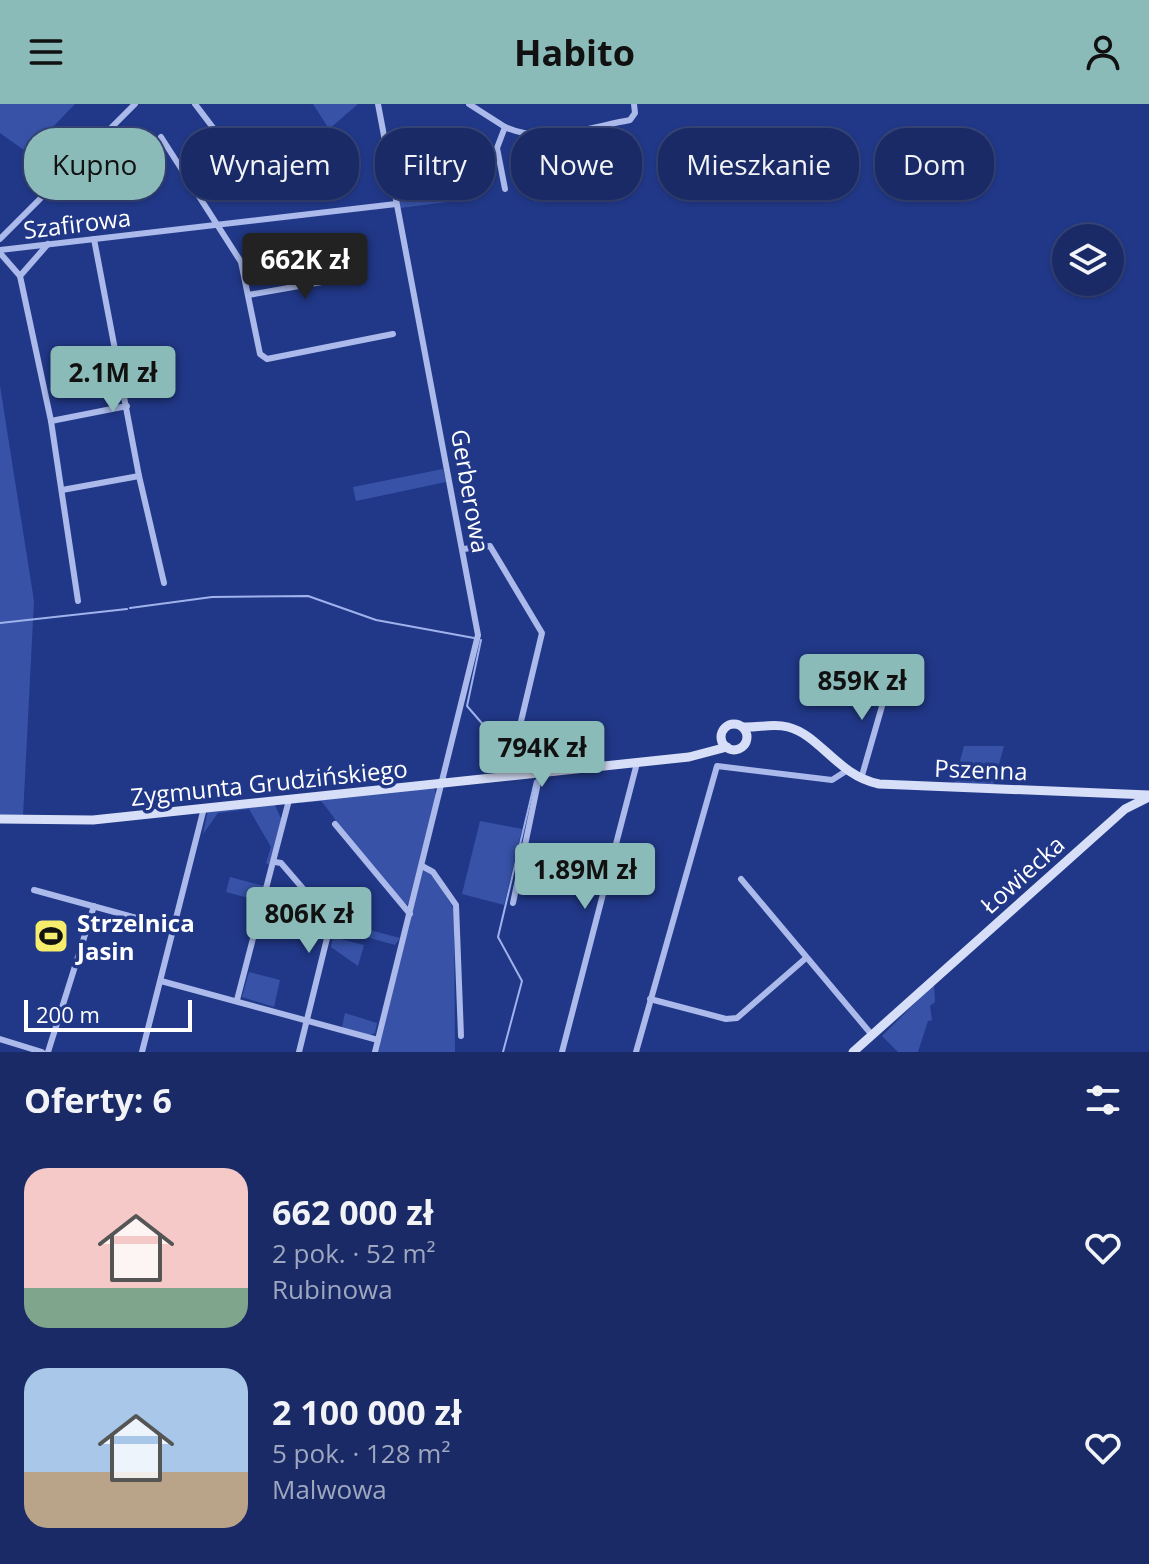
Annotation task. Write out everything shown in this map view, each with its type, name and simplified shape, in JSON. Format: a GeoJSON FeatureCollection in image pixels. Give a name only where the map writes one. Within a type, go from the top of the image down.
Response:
{"type":"FeatureCollection","features":[{"type":"Feature","properties":{"kind":"street"},"geometry":{"type":"LineString","coordinates":[[111,128],[135,104]]}},
{"type":"Feature","properties":{"kind":"street"},"geometry":{"type":"LineString","coordinates":[[195,104],[213,128]]}},
{"type":"Feature","properties":{"kind":"street","name":"Gerberowa"},"geometry":{"type":"LineString","coordinates":[[375,1052],[478,642],[378,104]]}},
{"type":"Feature","properties":{"kind":"street"},"geometry":{"type":"LineString","coordinates":[[469,104],[505,127],[539,136],[634,117],[634,104]]}},
{"type":"Feature","properties":{"kind":"street"},"geometry":{"type":"LineString","coordinates":[[505,127],[497,148],[505,189]]}},
{"type":"Feature","properties":{"kind":"street"},"geometry":{"type":"LineString","coordinates":[[165,143],[241,262],[260,354],[267,359],[393,334]]}},
{"type":"Feature","properties":{"kind":"street"},"geometry":{"type":"LineString","coordinates":[[0,239],[39,200]]}},
{"type":"Feature","properties":{"kind":"street","name":"Szafirowa"},"geometry":{"type":"LineString","coordinates":[[0,251],[396,204]]}},
{"type":"Feature","properties":{"kind":"street"},"geometry":{"type":"LineString","coordinates":[[94,239],[139,476],[164,583]]}},
{"type":"Feature","properties":{"kind":"street"},"geometry":{"type":"LineString","coordinates":[[20,276],[48,244]]}},
{"type":"Feature","properties":{"kind":"street"},"geometry":{"type":"LineString","coordinates":[[0,251],[20,276],[51,421],[78,601]]}},
{"type":"Feature","properties":{"kind":"street"},"geometry":{"type":"LineString","coordinates":[[248,295],[356,276]]}},
{"type":"Feature","properties":{"kind":"street"},"geometry":{"type":"LineString","coordinates":[[51,421],[127,406]]}},
{"type":"Feature","properties":{"kind":"street"},"geometry":{"type":"LineString","coordinates":[[62,490],[139,476]]}},
{"type":"Feature","properties":{"kind":"street"},"geometry":{"type":"LineString","coordinates":[[463,549],[490,546],[542,633],[508,776]]}},
{"type":"Feature","properties":{"kind":"street"},"geometry":{"type":"LineString","coordinates":[[861,779],[891,675]]}},
{"type":"Feature","properties":{"kind":"street","name":"Pszenna"},"geometry":{"type":"LineString","coordinates":[[702,755],[730,725],[772,725],[795,729],[846,771],[861,779],[893,785],[1149,796]]}},
{"type":"Feature","properties":{"kind":"street"},"geometry":{"type":"LineString","coordinates":[[562,1052],[637,763],[702,755],[727,747],[739,748],[747,739],[772,725]]}},
{"type":"Feature","properties":{"kind":"street"},"geometry":{"type":"LineString","coordinates":[[743,727],[747,739]]}},
{"type":"Feature","properties":{"kind":"street"},"geometry":{"type":"LineString","coordinates":[[722,736],[727,747]]}},
{"type":"Feature","properties":{"kind":"street","name":"Zygmunta Grudzińskiego"},"geometry":{"type":"LineString","coordinates":[[0,819],[80,821],[637,763]]}},
{"type":"Feature","properties":{"kind":"street"},"geometry":{"type":"LineString","coordinates":[[636,1052],[717,766],[832,780],[846,771]]}},
{"type":"Feature","properties":{"kind":"street"},"geometry":{"type":"LineString","coordinates":[[513,903],[540,773]]}},
{"type":"Feature","properties":{"kind":"street"},"geometry":{"type":"LineString","coordinates":[[1120,794],[1129,806]]}},
{"type":"Feature","properties":{"kind":"street","name":"Łowiecka"},"geometry":{"type":"LineString","coordinates":[[853,1052],[1129,806],[1149,796]]}},
{"type":"Feature","properties":{"kind":"street"},"geometry":{"type":"LineString","coordinates":[[237,1000],[289,800]]}},
{"type":"Feature","properties":{"kind":"street"},"geometry":{"type":"LineString","coordinates":[[142,1052],[204,808]]}},
{"type":"Feature","properties":{"kind":"street"},"geometry":{"type":"LineString","coordinates":[[335,824],[410,914]]}},
{"type":"Feature","properties":{"kind":"street"},"geometry":{"type":"LineString","coordinates":[[275,862],[281,863],[329,922],[329,938],[299,1052]]}},
{"type":"Feature","properties":{"kind":"street"},"geometry":{"type":"LineString","coordinates":[[422,866],[433,872],[456,905],[461,1036]]}},
{"type":"Feature","properties":{"kind":"street"},"geometry":{"type":"LineString","coordinates":[[741,879],[872,1035]]}},
{"type":"Feature","properties":{"kind":"street"},"geometry":{"type":"LineString","coordinates":[[34,890],[173,928]]}},
{"type":"Feature","properties":{"kind":"street"},"geometry":{"type":"LineString","coordinates":[[0,1039],[45,1052],[94,906]]}},
{"type":"Feature","properties":{"kind":"street"},"geometry":{"type":"LineString","coordinates":[[650,999],[726,1019],[737,1018],[806,958]]}},
{"type":"Feature","properties":{"kind":"street"},"geometry":{"type":"LineString","coordinates":[[161,981],[378,1040]]}},
{"type":"Feature","properties":{"kind":"shaded area"},"geometry":{"type":"Polygon","coordinates":[[[0,104],[75,104],[52,128],[24,128],[24,150],[0,133],[0,104]]]}},
{"type":"Feature","properties":{"kind":"shaded area"},"geometry":{"type":"Polygon","coordinates":[[[313,104],[358,104],[330,128],[313,104]]]}},
{"type":"Feature","properties":{"kind":"shaded area"},"geometry":{"type":"Polygon","coordinates":[[[398,200],[455,201],[400,208],[398,200]]]}},
{"type":"Feature","properties":{"kind":"shaded area"},"geometry":{"type":"Polygon","coordinates":[[[0,386],[34,601],[23,816],[0,818],[0,386]]]}},
{"type":"Feature","properties":{"kind":"shaded area"},"geometry":{"type":"Polygon","coordinates":[[[443,469],[446,482],[356,501],[353,487],[443,469]]]}},
{"type":"Feature","properties":{"kind":"shaded area"},"geometry":{"type":"Polygon","coordinates":[[[964,746],[1004,746],[993,786],[954,784],[964,746]]]}},
{"type":"Feature","properties":{"kind":"shaded area"},"geometry":{"type":"Polygon","coordinates":[[[434,787],[436,795],[408,905],[384,885],[321,801],[301,803],[303,798],[434,787]]]}},
{"type":"Feature","properties":{"kind":"shaded area"},"geometry":{"type":"Polygon","coordinates":[[[274,803],[282,821],[269,865],[266,863],[271,847],[249,809],[218,813],[203,834],[208,810],[274,803]]]}},
{"type":"Feature","properties":{"kind":"shaded area"},"geometry":{"type":"Polygon","coordinates":[[[480,821],[522,829],[504,905],[462,894],[480,821]]]}},
{"type":"Feature","properties":{"kind":"shaded area"},"geometry":{"type":"Polygon","coordinates":[[[423,868],[431,873],[454,909],[455,1052],[378,1052],[423,868]]]}},
{"type":"Feature","properties":{"kind":"shaded area"},"geometry":{"type":"Polygon","coordinates":[[[230,877],[264,886],[260,901],[226,892],[230,877]]]}},
{"type":"Feature","properties":{"kind":"shaded area"},"geometry":{"type":"Polygon","coordinates":[[[302,912],[324,919],[327,935],[295,927],[302,912]]]}},
{"type":"Feature","properties":{"kind":"shaded area"},"geometry":{"type":"Polygon","coordinates":[[[336,921],[400,938],[395,945],[334,928],[336,921]]]}},
{"type":"Feature","properties":{"kind":"shaded area"},"geometry":{"type":"Polygon","coordinates":[[[333,937],[364,945],[358,966],[331,947],[333,937]]]}},
{"type":"Feature","properties":{"kind":"shaded area"},"geometry":{"type":"Polygon","coordinates":[[[249,972],[280,980],[274,1007],[242,997],[249,972]]]}},
{"type":"Feature","properties":{"kind":"shaded area"},"geometry":{"type":"Polygon","coordinates":[[[934,984],[935,1002],[930,1006],[932,1020],[928,1021],[918,1052],[898,1052],[882,1036],[934,984]]]}},
{"type":"Feature","properties":{"kind":"shaded area"},"geometry":{"type":"Polygon","coordinates":[[[345,1013],[377,1023],[375,1033],[370,1035],[342,1027],[345,1013]]]}},
{"type":"Feature","properties":{"kind":"waterway"},"geometry":{"type":"LineString","coordinates":[[130,608],[212,597],[308,596],[376,620],[474,638]]}},
{"type":"Feature","properties":{"kind":"waterway"},"geometry":{"type":"LineString","coordinates":[[0,623],[127,609]]}},
{"type":"Feature","properties":{"kind":"waterway"},"geometry":{"type":"LineString","coordinates":[[481,640],[467,706],[499,743],[511,743]]}},
{"type":"Feature","properties":{"kind":"waterway"},"geometry":{"type":"LineString","coordinates":[[519,743],[538,767]]}},
{"type":"Feature","properties":{"kind":"waterway"},"geometry":{"type":"LineString","coordinates":[[503,1052],[522,981],[498,937],[535,781]]}},
{"type":"Feature","properties":{"kind":"place","name":"Strzelnica Jasin"},"geometry":{"type":"Point","coordinates":[51,936]}}]}
